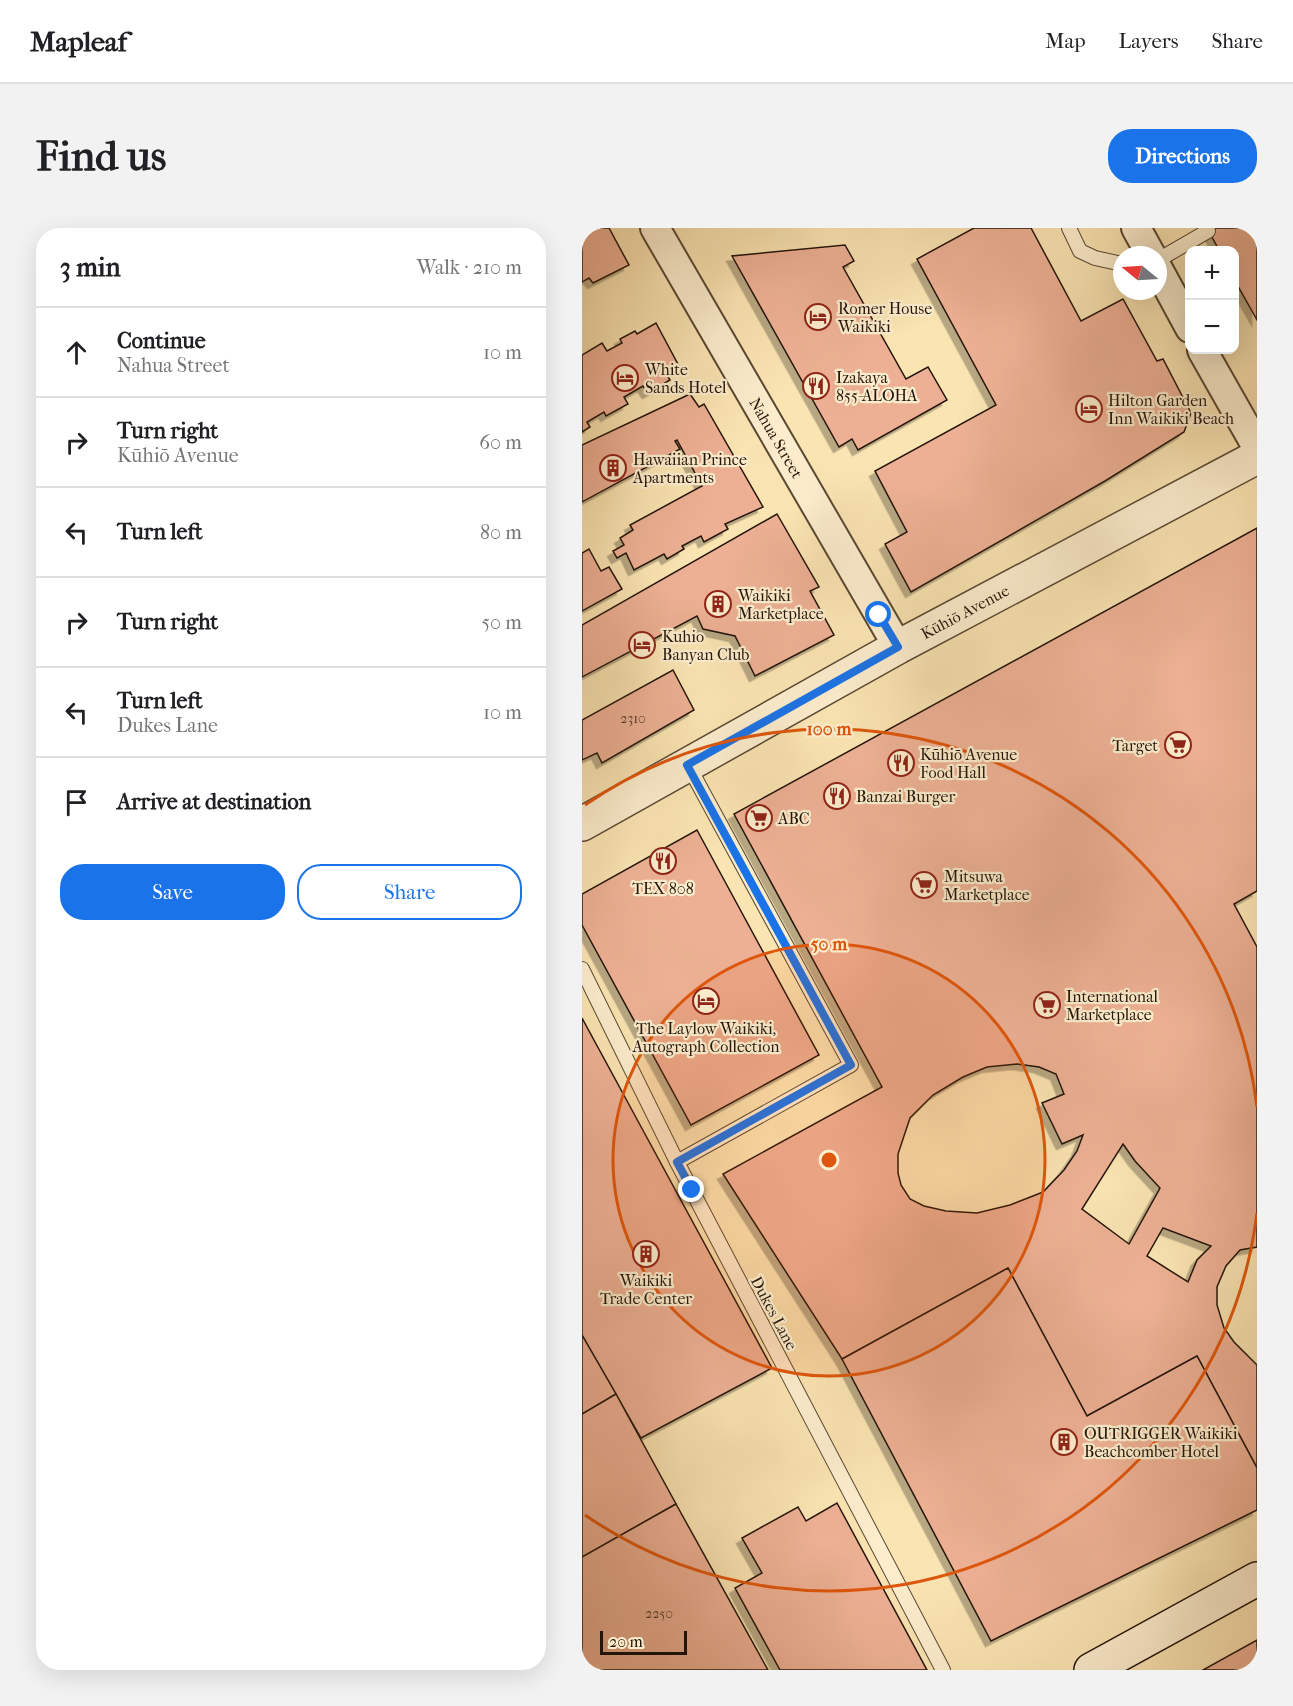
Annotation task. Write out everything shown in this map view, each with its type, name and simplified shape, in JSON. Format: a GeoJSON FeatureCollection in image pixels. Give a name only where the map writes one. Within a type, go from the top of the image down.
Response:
{"type":"FeatureCollection","features":[{"type":"Feature","properties":{"kind":"street","name":"Nahua Street"},"geometry":{"type":"LineString","coordinates":[[655,228],[898,647]]}},
{"type":"Feature","properties":{"kind":"street"},"geometry":{"type":"LineString","coordinates":[[1137,228],[1146,246]]}},
{"type":"Feature","properties":{"kind":"street"},"geometry":{"type":"LineString","coordinates":[[1167,285],[1185,319]]}},
{"type":"Feature","properties":{"kind":"street"},"geometry":{"type":"LineString","coordinates":[[1204,354],[1257,447]]}},
{"type":"Feature","properties":{"kind":"street","name":"Kūhiō Avenue"},"geometry":{"type":"LineString","coordinates":[[582,824],[898,647],[1257,457]]}},
{"type":"Feature","properties":{"kind":"street"},"geometry":{"type":"LineString","coordinates":[[1091,1670],[1257,1579]]}},
{"type":"Feature","properties":{"kind":"lane"},"geometry":{"type":"LineString","coordinates":[[1069,228],[1080,251],[1095,258],[1113,262]]}},
{"type":"Feature","properties":{"kind":"lane"},"geometry":{"type":"LineString","coordinates":[[1167,259],[1208,231]]}},
{"type":"Feature","properties":{"kind":"lane"},"geometry":{"type":"LineString","coordinates":[[677,1162],[851,1065],[687,765]]}},
{"type":"Feature","properties":{"kind":"lane","name":"Dukes Lane"},"geometry":{"type":"LineString","coordinates":[[582,969],[677,1162],[943,1670]]}},
{"type":"Feature","properties":{"kind":"building"},"geometry":{"type":"Polygon","coordinates":[[[590,228],[609,228],[629,265],[593,283],[589,278],[582,282],[582,232],[590,228]]]}},
{"type":"Feature","properties":{"kind":"building","name":"Hilton Garden Inn Waikiki Beach"},"geometry":{"type":"Polygon","coordinates":[[[974,228],[1031,228],[1081,321],[1124,300],[1157,361],[1163,359],[1191,413],[1184,432],[1105,481],[911,592],[885,544],[907,532],[875,471],[996,405],[917,259],[974,228]]]}},
{"type":"Feature","properties":{"kind":"building"},"geometry":{"type":"Polygon","coordinates":[[[1207,228],[1257,228],[1257,320],[1239,288],[1239,246],[1217,246],[1207,228]]]}},
{"type":"Feature","properties":{"kind":"building","name":"Romer House Waikiki"},"geometry":{"type":"Polygon","coordinates":[[[845,245],[854,261],[843,267],[906,379],[928,367],[947,400],[858,450],[852,439],[839,447],[732,256],[845,245]]]}},
{"type":"Feature","properties":{"kind":"building","name":"White Sands Hotel"},"geometry":{"type":"Polygon","coordinates":[[[656,323],[680,368],[667,375],[670,380],[648,393],[643,386],[624,397],[628,404],[606,416],[604,412],[587,422],[590,427],[582,432],[582,355],[602,343],[607,351],[622,343],[620,339],[635,331],[637,334],[656,323]]]}},
{"type":"Feature","properties":{"kind":"building","name":"Hawaiian Prince Apartments"},"geometry":{"type":"Polygon","coordinates":[[[690,394],[699,407],[704,404],[763,507],[725,524],[728,529],[704,542],[701,536],[682,546],[684,549],[667,559],[664,554],[634,570],[626,553],[617,558],[613,551],[624,545],[620,538],[633,530],[630,525],[702,486],[677,440],[675,441],[680,449],[582,502],[582,445],[690,394]]]}},
{"type":"Feature","properties":{"kind":"building","name":"Waikiki Marketplace"},"geometry":{"type":"Polygon","coordinates":[[[777,514],[819,587],[810,591],[834,635],[755,676],[735,636],[703,629],[697,616],[582,677],[582,625],[777,514]]]}},
{"type":"Feature","properties":{"kind":"building","name":"International Marketplace"},"geometry":{"type":"Polygon","coordinates":[[[1257,528],[1257,891],[1234,904],[1257,947],[1257,1247],[1240,1250],[1226,1266],[1217,1287],[1217,1305],[1224,1328],[1234,1342],[1257,1365],[1257,1468],[1197,1356],[1087,1416],[1008,1268],[842,1359],[723,1174],[882,1087],[734,814],[1257,528]],[[1017,1064],[987,1067],[963,1077],[933,1095],[910,1118],[898,1154],[898,1173],[901,1185],[910,1199],[924,1206],[946,1211],[977,1213],[1010,1205],[1043,1192],[1064,1170],[1077,1151],[1083,1135],[1062,1144],[1042,1103],[1064,1094],[1056,1074],[1039,1067],[1017,1064]],[[1123,1144],[1082,1209],[1129,1244],[1160,1188],[1123,1144]],[[1163,1228],[1147,1256],[1188,1282],[1197,1260],[1211,1246],[1163,1228]]]}},
{"type":"Feature","properties":{"kind":"building"},"geometry":{"type":"Polygon","coordinates":[[[589,549],[601,571],[609,567],[622,589],[582,611],[582,553],[589,549]]]}},
{"type":"Feature","properties":{"kind":"building"},"geometry":{"type":"Polygon","coordinates":[[[673,670],[694,710],[602,763],[597,753],[582,760],[582,720],[673,670]]]}},
{"type":"Feature","properties":{"kind":"building","name":"The Laylow Waikiki, Autograph Collection"},"geometry":{"type":"Polygon","coordinates":[[[697,830],[819,1055],[691,1125],[582,925],[582,894],[697,830]]]}},
{"type":"Feature","properties":{"kind":"building","name":"Waikiki Trade Center"},"geometry":{"type":"Polygon","coordinates":[[[582,1018],[772,1368],[641,1438],[582,1335],[582,1018]]]}},
{"type":"Feature","properties":{"kind":"building","name":"OUTRIGGER Waikiki Beachcomber Hotel"},"geometry":{"type":"Polygon","coordinates":[[[1008,1268],[1087,1416],[1197,1356],[1257,1468],[1257,1510],[991,1641],[842,1359],[1008,1268]]]}},
{"type":"Feature","properties":{"kind":"building"},"geometry":{"type":"Polygon","coordinates":[[[582,1335],[616,1394],[582,1414],[582,1335]]]}},
{"type":"Feature","properties":{"kind":"building"},"geometry":{"type":"Polygon","coordinates":[[[616,1394],[676,1504],[582,1557],[582,1414],[616,1394]]]}},
{"type":"Feature","properties":{"kind":"building"},"geometry":{"type":"Polygon","coordinates":[[[837,1503],[927,1670],[780,1670],[735,1588],[762,1573],[742,1538],[798,1507],[806,1521],[837,1503]]]}},
{"type":"Feature","properties":{"kind":"building"},"geometry":{"type":"Polygon","coordinates":[[[676,1504],[768,1670],[582,1670],[582,1557],[676,1504]]]}},
{"type":"Feature","properties":{"kind":"building"},"geometry":{"type":"Polygon","coordinates":[[[1257,1640],[1257,1670],[1203,1670],[1257,1640]]]}},
{"type":"Feature","properties":{"kind":"place","name":"Romer House Waikiki"},"geometry":{"type":"Point","coordinates":[818,317]}},
{"type":"Feature","properties":{"kind":"place","name":"White Sands Hotel"},"geometry":{"type":"Point","coordinates":[625,378]}},
{"type":"Feature","properties":{"kind":"place","name":"Izakaya 855-ALOHA"},"geometry":{"type":"Point","coordinates":[816,386]}},
{"type":"Feature","properties":{"kind":"place","name":"Hilton Garden Inn Waikiki Beach"},"geometry":{"type":"Point","coordinates":[1089,409]}},
{"type":"Feature","properties":{"kind":"place","name":"Hawaiian Prince Apartments"},"geometry":{"type":"Point","coordinates":[613,468]}},
{"type":"Feature","properties":{"kind":"place","name":"Waikiki Marketplace"},"geometry":{"type":"Point","coordinates":[718,604]}},
{"type":"Feature","properties":{"kind":"place","name":"Kuhio Banyan Club"},"geometry":{"type":"Point","coordinates":[642,645]}},
{"type":"Feature","properties":{"kind":"place","name":"Target"},"geometry":{"type":"Point","coordinates":[1178,745]}},
{"type":"Feature","properties":{"kind":"place","name":"Kūhiō Avenue Food Hall"},"geometry":{"type":"Point","coordinates":[901,763]}},
{"type":"Feature","properties":{"kind":"place","name":"Banzai Burger"},"geometry":{"type":"Point","coordinates":[837,796]}},
{"type":"Feature","properties":{"kind":"place","name":"ABC"},"geometry":{"type":"Point","coordinates":[759,818]}},
{"type":"Feature","properties":{"kind":"place","name":"TEX 808"},"geometry":{"type":"Point","coordinates":[663,861]}},
{"type":"Feature","properties":{"kind":"place","name":"Mitsuwa Marketplace"},"geometry":{"type":"Point","coordinates":[924,885]}},
{"type":"Feature","properties":{"kind":"place","name":"The Laylow Waikiki, Autograph Collection"},"geometry":{"type":"Point","coordinates":[706,1001]}},
{"type":"Feature","properties":{"kind":"place","name":"International Marketplace"},"geometry":{"type":"Point","coordinates":[1047,1005]}},
{"type":"Feature","properties":{"kind":"place","name":"Waikiki Trade Center"},"geometry":{"type":"Point","coordinates":[646,1254]}},
{"type":"Feature","properties":{"kind":"place","name":"OUTRIGGER Waikiki Beachcomber Hotel"},"geometry":{"type":"Point","coordinates":[1064,1442]}},
{"type":"Feature","properties":{"kind":"route"},"geometry":{"type":"LineString","coordinates":[[692,1190],[677,1162],[851,1065],[687,765],[898,647],[879,615]]}}]}
